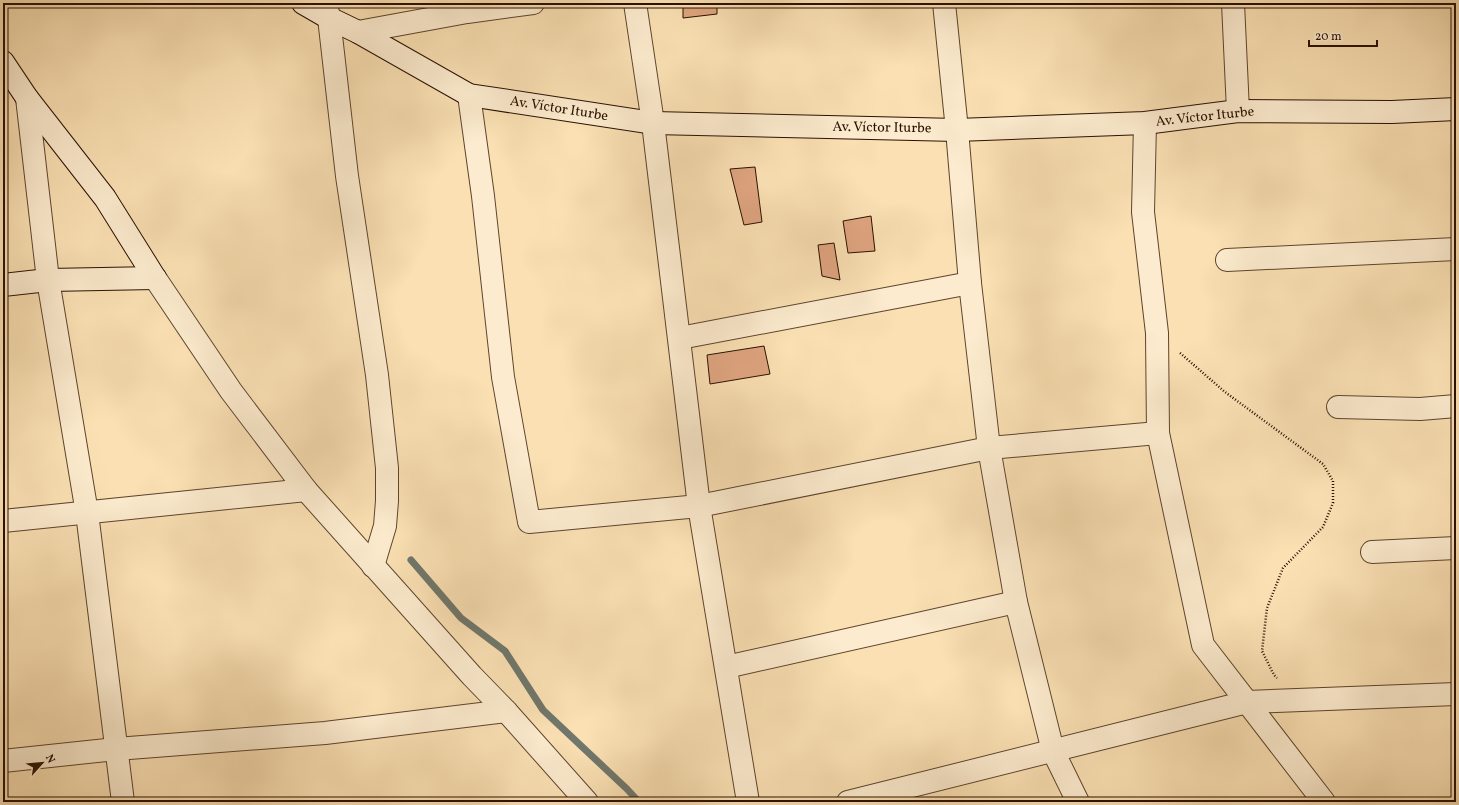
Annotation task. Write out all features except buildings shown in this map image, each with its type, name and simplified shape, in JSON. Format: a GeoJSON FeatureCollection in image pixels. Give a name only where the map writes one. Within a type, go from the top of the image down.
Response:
{"type":"FeatureCollection","features":[{"type":"Feature","properties":{"kind":"street","name":"Av. Víctor Iturbe"},"geometry":{"type":"LineString","coordinates":[[303,3],[328,10],[358,32],[469,95],[653,123],[957,130],[1145,123],[1238,111],[1392,112],[1456,109]]}},
{"type":"Feature","properties":{"kind":"street"},"geometry":{"type":"LineString","coordinates":[[358,32],[467,12],[533,3]]}},
{"type":"Feature","properties":{"kind":"street"},"geometry":{"type":"LineString","coordinates":[[635,3],[653,123],[699,506],[748,802]]}},
{"type":"Feature","properties":{"kind":"street"},"geometry":{"type":"LineString","coordinates":[[944,3],[957,130],[970,283],[989,448],[1016,602],[1053,751],[1078,802]]}},
{"type":"Feature","properties":{"kind":"street"},"geometry":{"type":"LineString","coordinates":[[1233,3],[1238,111]]}},
{"type":"Feature","properties":{"kind":"street"},"geometry":{"type":"LineString","coordinates":[[328,10],[347,176],[377,375],[387,468],[386,526],[373,566]]}},
{"type":"Feature","properties":{"kind":"street"},"geometry":{"type":"LineString","coordinates":[[3,62],[27,98],[105,198],[155,278],[231,391],[306,490],[587,802]]}},
{"type":"Feature","properties":{"kind":"street"},"geometry":{"type":"LineString","coordinates":[[469,95],[483,196],[503,377],[529,522],[699,506],[989,448],[1158,434]]}},
{"type":"Feature","properties":{"kind":"street"},"geometry":{"type":"LineString","coordinates":[[27,98],[48,280],[87,513],[122,802]]}},
{"type":"Feature","properties":{"kind":"street"},"geometry":{"type":"LineString","coordinates":[[1145,123],[1143,212],[1157,333],[1158,434],[1204,645],[1324,802]]}},
{"type":"Feature","properties":{"kind":"street"},"geometry":{"type":"LineString","coordinates":[[1227,260],[1456,249]]}},
{"type":"Feature","properties":{"kind":"street"},"geometry":{"type":"LineString","coordinates":[[3,285],[48,280],[155,278]]}},
{"type":"Feature","properties":{"kind":"street"},"geometry":{"type":"LineString","coordinates":[[680,338],[970,283]]}},
{"type":"Feature","properties":{"kind":"street"},"geometry":{"type":"LineString","coordinates":[[1338,407],[1420,409],[1456,406]]}},
{"type":"Feature","properties":{"kind":"street"},"geometry":{"type":"LineString","coordinates":[[3,521],[306,490]]}},
{"type":"Feature","properties":{"kind":"street"},"geometry":{"type":"LineString","coordinates":[[1372,552],[1456,548]]}},
{"type":"Feature","properties":{"kind":"street"},"geometry":{"type":"LineString","coordinates":[[726,667],[1016,602]]}},
{"type":"Feature","properties":{"kind":"street"},"geometry":{"type":"LineString","coordinates":[[848,802],[1247,702],[1456,694]]}},
{"type":"Feature","properties":{"kind":"street"},"geometry":{"type":"LineString","coordinates":[[3,761],[116,749],[325,733],[506,711]]}},
{"type":"Feature","properties":{"kind":"path"},"geometry":{"type":"LineString","coordinates":[[1157,333],[1225,392],[1324,464],[1334,481],[1333,503],[1323,527],[1283,568],[1267,608],[1262,651],[1274,675],[1302,701]]}},
{"type":"Feature","properties":{"kind":"waterway"},"geometry":{"type":"LineString","coordinates":[[411,560],[461,618],[505,651],[543,710],[639,802]]}}]}
